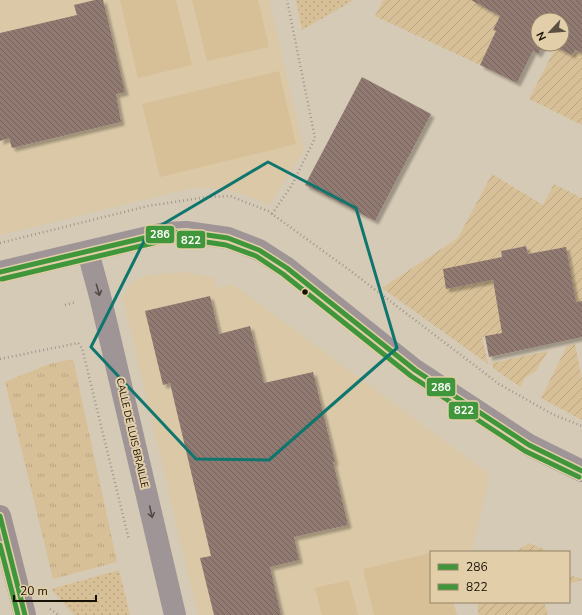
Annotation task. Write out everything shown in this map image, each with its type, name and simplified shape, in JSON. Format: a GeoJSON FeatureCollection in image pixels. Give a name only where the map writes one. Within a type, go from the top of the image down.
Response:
{"type":"FeatureCollection","features":[{"type":"Feature","properties":{"kind":"street"},"geometry":{"type":"LineString","coordinates":[[0,272],[165,233],[186,232],[228,238],[259,250],[287,268],[411,367],[529,446],[582,471]]}},
{"type":"Feature","properties":{"kind":"street","name":"CALLE DE LUIS BRAILLE"},"geometry":{"type":"LineString","coordinates":[[88,252],[100,296],[175,615]]}},
{"type":"Feature","properties":{"kind":"street"},"geometry":{"type":"LineString","coordinates":[[0,516],[25,615]]}},
{"type":"Feature","properties":{"kind":"path"},"geometry":{"type":"LineString","coordinates":[[272,214],[292,185],[315,138],[287,0]]}},
{"type":"Feature","properties":{"kind":"path"},"geometry":{"type":"LineString","coordinates":[[0,359],[78,343],[82,348],[131,546]]}},
{"type":"Feature","properties":{"kind":"highlighted area"},"geometry":{"type":"Polygon","coordinates":[[[268,162],[356,208],[397,348],[269,460],[196,459],[91,347],[148,233],[268,162]]]}},
{"type":"Feature","properties":{"kind":"shaded area"},"geometry":{"type":"Polygon","coordinates":[[[0,0],[269,0],[304,150],[269,205],[246,195],[228,190],[191,188],[0,235],[0,0]]]}},
{"type":"Feature","properties":{"kind":"shaded area"},"geometry":{"type":"Polygon","coordinates":[[[181,272],[214,277],[216,288],[233,284],[490,475],[472,551],[430,551],[430,603],[453,603],[457,615],[198,615],[123,298],[127,288],[135,281],[145,276],[181,272]]]}},
{"type":"Feature","properties":{"kind":"green space"},"geometry":{"type":"Polygon","coordinates":[[[120,0],[176,0],[192,65],[138,78],[120,0]]]}},
{"type":"Feature","properties":{"kind":"green space"},"geometry":{"type":"Polygon","coordinates":[[[192,0],[258,0],[269,47],[207,61],[192,0]]]}},
{"type":"Feature","properties":{"kind":"green space"},"geometry":{"type":"Polygon","coordinates":[[[296,0],[354,0],[302,30],[296,0]]]}},
{"type":"Feature","properties":{"kind":"green space"},"geometry":{"type":"Polygon","coordinates":[[[383,0],[473,0],[486,6],[485,8],[490,11],[497,8],[505,21],[493,30],[496,31],[480,65],[375,16],[383,0]]]}},
{"type":"Feature","properties":{"kind":"green space"},"geometry":{"type":"Polygon","coordinates":[[[575,50],[582,53],[582,125],[529,99],[553,52],[567,52],[572,54],[575,50]]]}},
{"type":"Feature","properties":{"kind":"green space"},"geometry":{"type":"Polygon","coordinates":[[[279,71],[296,144],[160,177],[142,104],[279,71]]]}},
{"type":"Feature","properties":{"kind":"green space"},"geometry":{"type":"Polygon","coordinates":[[[492,174],[543,205],[554,184],[582,198],[582,301],[576,302],[528,254],[526,246],[501,251],[502,257],[475,283],[500,279],[511,331],[482,337],[488,364],[382,288],[458,238],[492,174]]]}},
{"type":"Feature","properties":{"kind":"green space"},"geometry":{"type":"Polygon","coordinates":[[[575,344],[582,379],[582,420],[541,398],[567,346],[575,344]]]}},
{"type":"Feature","properties":{"kind":"green space"},"geometry":{"type":"Polygon","coordinates":[[[548,351],[536,371],[525,378],[520,387],[493,368],[492,363],[548,351]]]}},
{"type":"Feature","properties":{"kind":"green space"},"geometry":{"type":"Polygon","coordinates":[[[73,359],[117,562],[53,579],[5,382],[49,364],[73,359]]]}},
{"type":"Feature","properties":{"kind":"green space"},"geometry":{"type":"Polygon","coordinates":[[[529,543],[548,551],[517,551],[529,543]]]}},
{"type":"Feature","properties":{"kind":"green space"},"geometry":{"type":"Polygon","coordinates":[[[430,553],[430,603],[453,603],[457,615],[374,615],[363,569],[430,553]]]}},
{"type":"Feature","properties":{"kind":"green space"},"geometry":{"type":"Polygon","coordinates":[[[119,570],[130,615],[74,615],[51,589],[119,570]]]}},
{"type":"Feature","properties":{"kind":"green space"},"geometry":{"type":"Polygon","coordinates":[[[570,575],[582,579],[570,584],[570,575]]]}},
{"type":"Feature","properties":{"kind":"green space"},"geometry":{"type":"Polygon","coordinates":[[[349,580],[358,615],[322,615],[315,588],[349,580]]]}},
{"type":"Feature","properties":{"kind":"green space"},"geometry":{"type":"Polygon","coordinates":[[[478,603],[544,603],[548,615],[478,615],[478,603]]]}},
{"type":"Feature","properties":{"kind":"building"},"geometry":{"type":"Polygon","coordinates":[[[95,0],[103,0],[125,92],[116,94],[121,122],[12,148],[9,138],[0,141],[0,33],[77,15],[74,5],[95,0]]]}},
{"type":"Feature","properties":{"kind":"building"},"geometry":{"type":"Polygon","coordinates":[[[471,0],[582,0],[582,53],[575,50],[572,55],[566,52],[570,52],[570,12],[530,12],[530,52],[532,52],[517,83],[480,65],[496,31],[493,30],[500,16],[471,0]]]}},
{"type":"Feature","properties":{"kind":"building"},"geometry":{"type":"Polygon","coordinates":[[[362,77],[431,114],[375,221],[305,185],[362,77]]]}},
{"type":"Feature","properties":{"kind":"building"},"geometry":{"type":"Polygon","coordinates":[[[526,246],[528,254],[566,247],[576,302],[582,301],[582,337],[489,357],[485,336],[502,333],[493,280],[446,289],[443,269],[502,257],[501,251],[526,246]]]}},
{"type":"Feature","properties":{"kind":"building"},"geometry":{"type":"Polygon","coordinates":[[[210,296],[219,334],[250,326],[264,383],[313,372],[335,462],[333,462],[348,525],[294,537],[299,560],[270,567],[281,615],[214,615],[200,558],[211,556],[170,383],[163,385],[145,311],[210,296]]]}},
{"type":"Feature","properties":{"kind":"transit line","name":"286"},"geometry":{"type":"LineString","coordinates":[[0,272],[165,233],[186,232],[228,238],[259,250],[287,268],[415,370],[529,445],[582,471]]}},
{"type":"Feature","properties":{"kind":"transit line","name":"822"},"geometry":{"type":"LineString","coordinates":[[2,279],[166,240],[186,239],[226,245],[256,256],[283,274],[411,376],[525,451],[579,477]]}},
{"type":"Feature","properties":{"kind":"transit line","name":"286"},"geometry":{"type":"LineString","coordinates":[[0,516],[25,615]]}},
{"type":"Feature","properties":{"kind":"transit line","name":"822"},"geometry":{"type":"LineString","coordinates":[[0,545],[18,615]]}}]}
